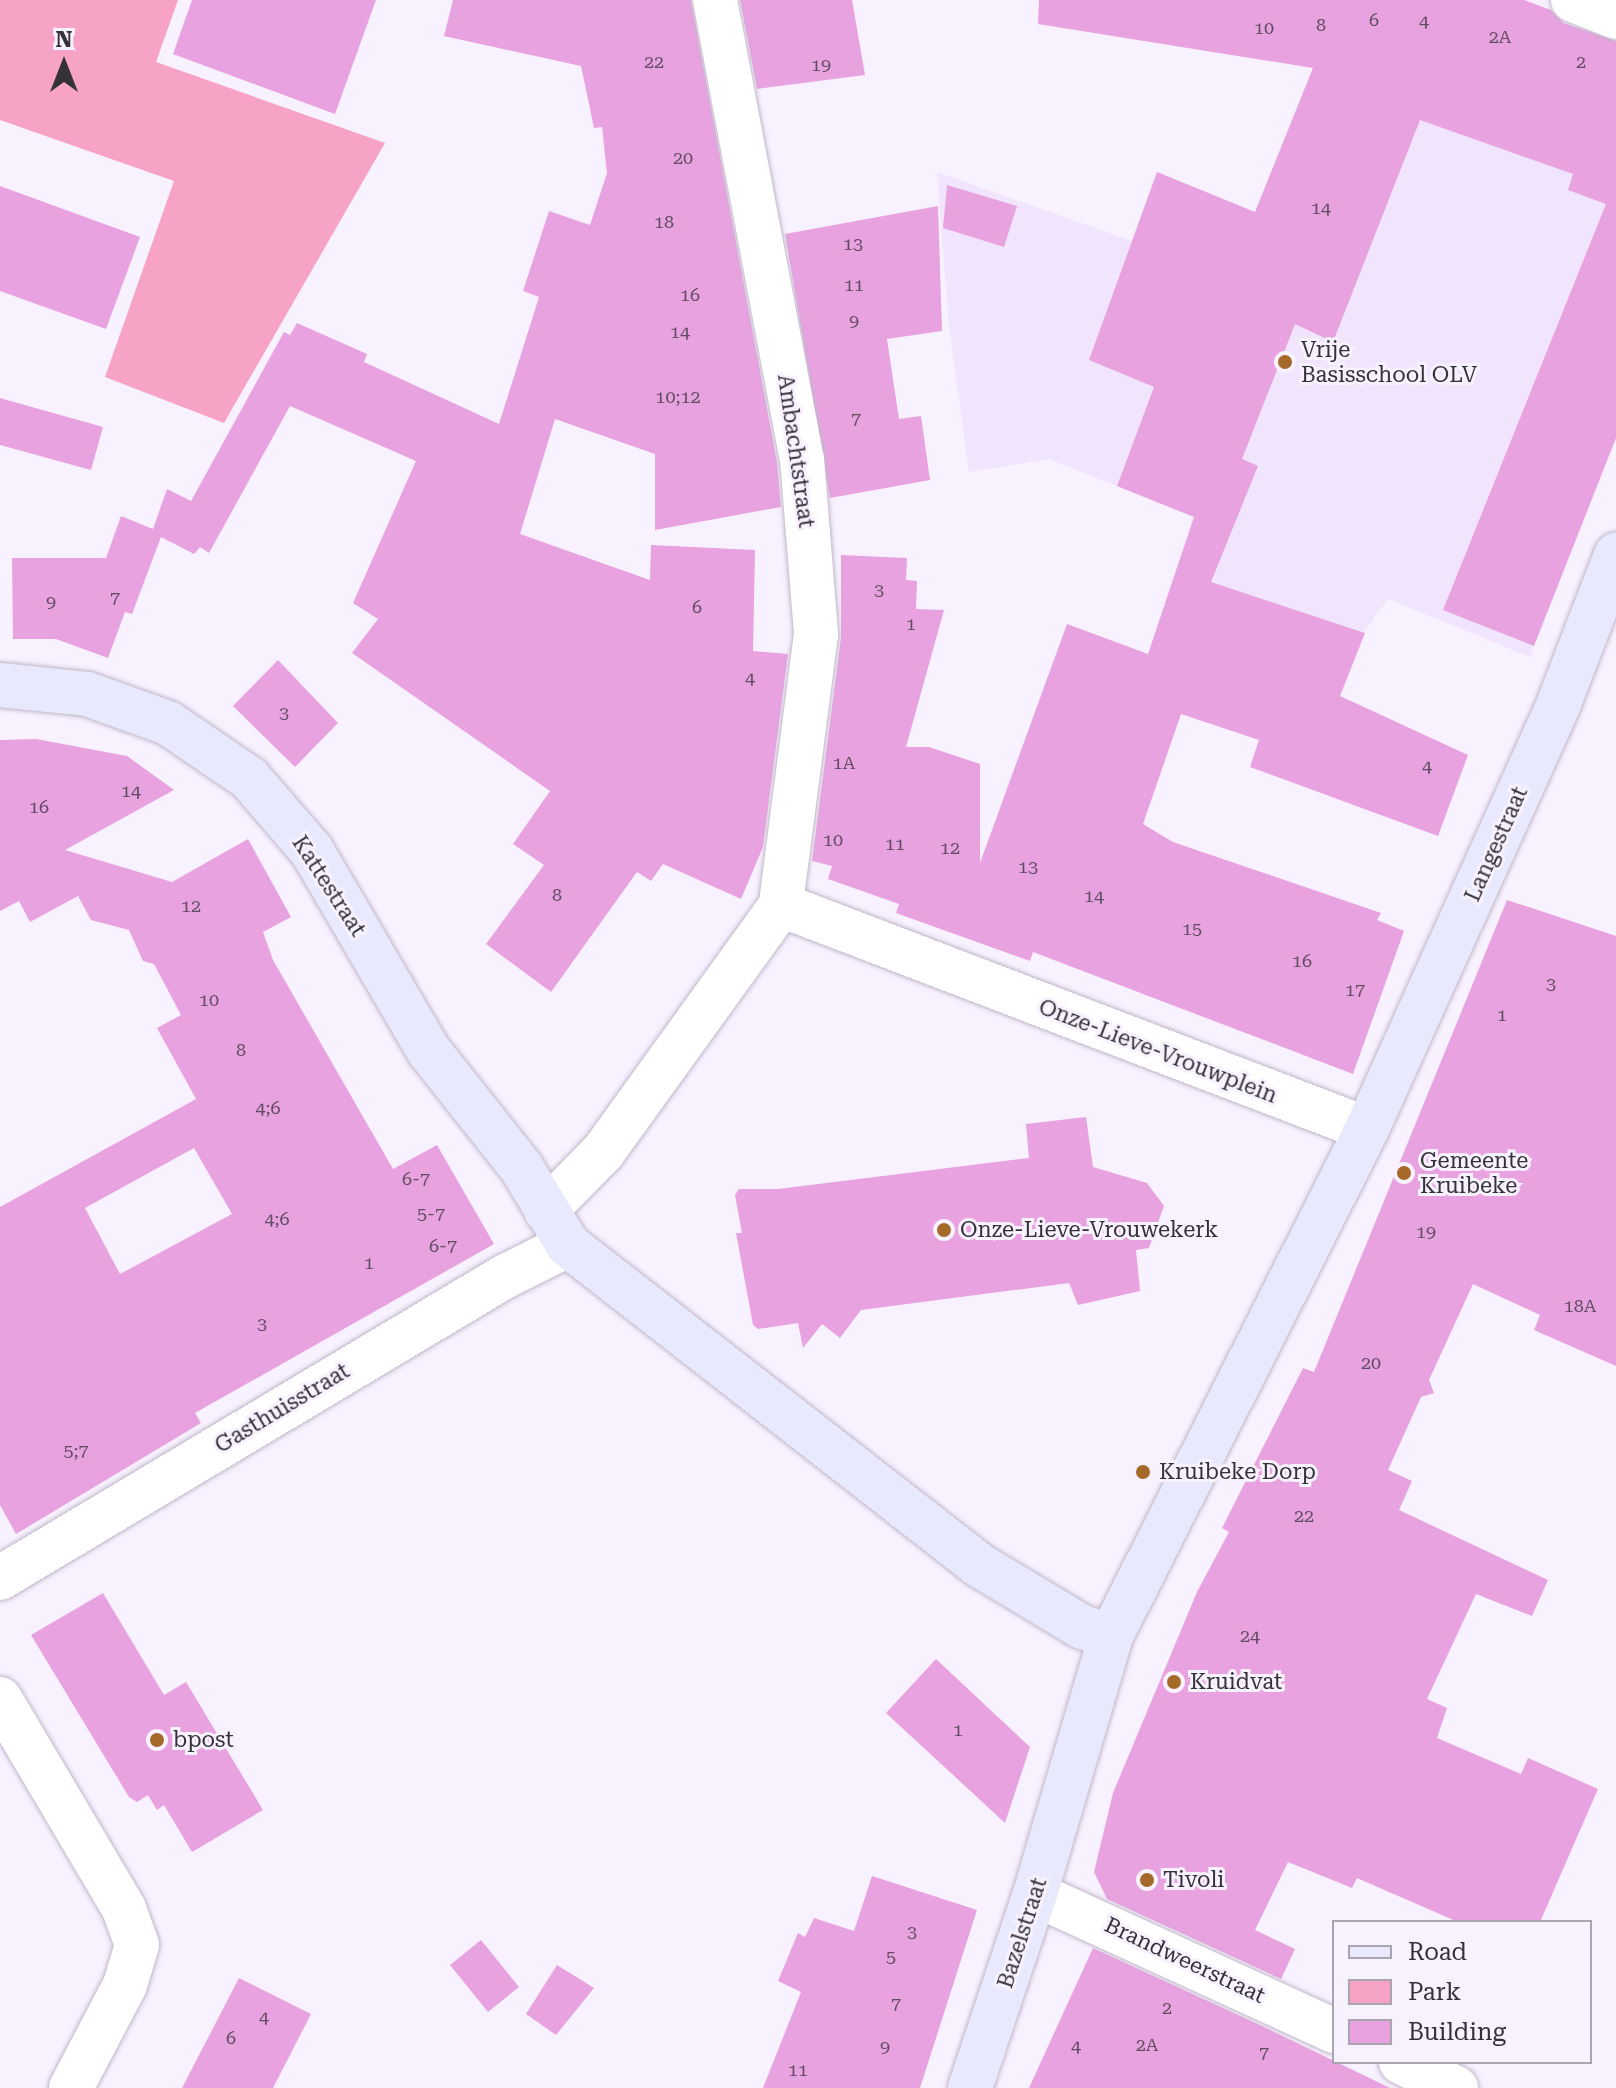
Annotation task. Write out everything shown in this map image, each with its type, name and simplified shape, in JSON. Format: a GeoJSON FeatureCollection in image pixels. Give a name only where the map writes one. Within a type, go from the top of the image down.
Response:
{"type":"FeatureCollection","features":[{"type":"Feature","properties":{"kind":"main road","name":"Langestraat"},"geometry":{"type":"LineString","coordinates":[[1367,1129],[1559,703],[1616,555]]}},
{"type":"Feature","properties":{"kind":"main road","name":"Kattestraat"},"geometry":{"type":"LineString","coordinates":[[0,685],[87,694],[168,723],[249,778],[312,851],[429,1051],[474,1105],[557,1228]]}},
{"type":"Feature","properties":{"kind":"main road"},"geometry":{"type":"LineString","coordinates":[[557,1228],[979,1565],[1082,1627],[1111,1636],[1367,1129]]}},
{"type":"Feature","properties":{"kind":"main road","name":"Bazelstraat"},"geometry":{"type":"LineString","coordinates":[[970,2088],[1035,1894],[1111,1636]]}},
{"type":"Feature","properties":{"kind":"street","name":"Ambachtstraat"},"geometry":{"type":"LineString","coordinates":[[715,0],[802,459],[816,634],[781,905]]}},
{"type":"Feature","properties":{"kind":"street"},"geometry":{"type":"LineString","coordinates":[[1573,0],[1616,17]]}},
{"type":"Feature","properties":{"kind":"street","name":"Onze-Lieve-Vrouwplein"},"geometry":{"type":"LineString","coordinates":[[781,905],[1367,1129]]}},
{"type":"Feature","properties":{"kind":"street"},"geometry":{"type":"LineString","coordinates":[[557,1228],[603,1152],[740,954],[781,905]]}},
{"type":"Feature","properties":{"kind":"street","name":"Gasthuisstraat"},"geometry":{"type":"LineString","coordinates":[[0,1578],[504,1277],[557,1228]]}},
{"type":"Feature","properties":{"kind":"street"},"geometry":{"type":"LineString","coordinates":[[0,1699],[124,1909],[137,1945],[125,1985],[71,2088]]}},
{"type":"Feature","properties":{"kind":"street","name":"Brandweerstraat"},"geometry":{"type":"LineString","coordinates":[[1035,1894],[1332,2030]]}},
{"type":"Feature","properties":{"kind":"street"},"geometry":{"type":"LineString","coordinates":[[1405,2064],[1456,2088]]}},
{"type":"Feature","properties":{"kind":"shaded area","name":"Vrije Basisschool OLV"},"geometry":{"type":"Polygon","coordinates":[[[1333,18],[1616,126],[1616,398],[1530,657],[1388,599],[1364,632],[1176,571],[1196,518],[1049,459],[969,472],[949,326],[937,172],[1132,241],[1157,172],[1255,212],[1333,18]]]}},
{"type":"Feature","properties":{"kind":"green space"},"geometry":{"type":"Polygon","coordinates":[[[0,0],[178,0],[156,62],[385,143],[224,423],[105,377],[174,181],[0,120],[0,0]]]}},
{"type":"Feature","properties":{"kind":"building"},"geometry":{"type":"Polygon","coordinates":[[[192,0],[376,0],[335,114],[173,54],[192,0]]]}},
{"type":"Feature","properties":{"kind":"building"},"geometry":{"type":"Polygon","coordinates":[[[453,0],[691,0],[777,462],[781,507],[655,530],[655,454],[555,419],[520,534],[650,580],[651,545],[755,550],[753,651],[788,654],[763,847],[741,899],[663,864],[651,881],[637,872],[551,992],[486,944],[544,865],[513,844],[550,791],[352,653],[378,619],[353,603],[416,461],[290,406],[209,553],[200,547],[194,554],[161,537],[132,614],[125,612],[108,658],[56,639],[13,639],[12,558],[106,558],[121,516],[153,529],[167,489],[191,501],[284,332],[290,335],[297,323],[367,354],[364,362],[499,424],[539,297],[523,291],[549,211],[590,225],[607,173],[602,127],[594,128],[581,66],[444,36],[453,0]]]}},
{"type":"Feature","properties":{"kind":"building"},"geometry":{"type":"Polygon","coordinates":[[[740,0],[852,0],[865,75],[757,89],[740,0]]]}},
{"type":"Feature","properties":{"kind":"building"},"geometry":{"type":"Polygon","coordinates":[[[1039,0],[1524,0],[1551,10],[1564,23],[1616,41],[1616,438],[1534,646],[1443,610],[1606,204],[1568,190],[1573,174],[1420,120],[1333,342],[1295,324],[1242,459],[1258,466],[1211,582],[1365,633],[1340,696],[1468,755],[1438,836],[1250,767],[1259,740],[1181,714],[1143,824],[1173,842],[1381,913],[1377,920],[1404,931],[1353,1074],[1033,952],[1030,961],[896,913],[899,904],[828,879],[832,866],[812,861],[841,637],[841,555],[907,558],[906,580],[917,581],[916,609],[944,610],[906,747],[929,747],[980,764],[980,863],[1067,624],[1148,654],[1194,517],[1117,486],[1154,387],[1089,360],[1157,172],[1255,212],[1313,68],[1038,24],[1039,0]]]}},
{"type":"Feature","properties":{"kind":"building"},"geometry":{"type":"Polygon","coordinates":[[[947,185],[1017,206],[1004,247],[943,228],[947,185]]]}},
{"type":"Feature","properties":{"kind":"building"},"geometry":{"type":"Polygon","coordinates":[[[0,186],[140,237],[106,329],[0,291],[0,186]]]}},
{"type":"Feature","properties":{"kind":"building"},"geometry":{"type":"Polygon","coordinates":[[[938,206],[942,331],[887,339],[899,419],[921,416],[930,480],[830,498],[785,234],[938,206]]]}},
{"type":"Feature","properties":{"kind":"building"},"geometry":{"type":"Polygon","coordinates":[[[0,398],[103,427],[91,470],[0,445],[0,398]]]}},
{"type":"Feature","properties":{"kind":"building"},"geometry":{"type":"Polygon","coordinates":[[[278,660],[338,723],[295,767],[233,706],[278,660]]]}},
{"type":"Feature","properties":{"kind":"building"},"geometry":{"type":"Polygon","coordinates":[[[36,739],[127,756],[174,790],[65,850],[172,882],[248,839],[291,917],[263,932],[273,960],[393,1169],[437,1145],[494,1244],[195,1413],[201,1423],[16,1534],[0,1505],[0,1207],[196,1099],[157,1028],[181,1015],[154,964],[143,961],[129,930],[91,920],[78,896],[30,922],[19,901],[0,911],[0,740],[36,739]],[[194,1148],[85,1208],[120,1274],[232,1214],[194,1148]]]}},
{"type":"Feature","properties":{"kind":"building"},"geometry":{"type":"Polygon","coordinates":[[[1507,900],[1616,936],[1616,1366],[1534,1330],[1540,1315],[1473,1284],[1429,1380],[1434,1393],[1421,1397],[1388,1470],[1412,1481],[1399,1510],[1548,1580],[1532,1616],[1476,1594],[1427,1699],[1447,1708],[1437,1738],[1521,1774],[1528,1758],[1598,1789],[1541,1920],[1453,1920],[1357,1878],[1352,1888],[1288,1862],[1255,1930],[1295,1949],[1281,1979],[1107,1899],[1094,1872],[1113,1793],[1197,1592],[1229,1532],[1222,1528],[1303,1368],[1314,1372],[1507,900]]]}},
{"type":"Feature","properties":{"kind":"building","name":"Onze-Lieve-Vrouwekerk"},"geometry":{"type":"Polygon","coordinates":[[[1086,1117],[1093,1167],[1147,1183],[1164,1206],[1149,1248],[1136,1250],[1140,1291],[1078,1305],[1069,1283],[861,1310],[840,1338],[822,1324],[803,1348],[798,1323],[758,1329],[753,1325],[736,1233],[742,1233],[735,1195],[739,1189],[778,1189],[1029,1158],[1026,1124],[1086,1117]]]}},
{"type":"Feature","properties":{"kind":"building","name":"bpost"},"geometry":{"type":"Polygon","coordinates":[[[103,1593],[164,1695],[186,1682],[263,1810],[192,1852],[164,1805],[157,1810],[148,1795],[137,1802],[129,1797],[31,1635],[103,1593]]]}},
{"type":"Feature","properties":{"kind":"building"},"geometry":{"type":"Polygon","coordinates":[[[936,1659],[1030,1747],[1005,1823],[886,1713],[936,1659]]]}},
{"type":"Feature","properties":{"kind":"building"},"geometry":{"type":"Polygon","coordinates":[[[872,1876],[977,1910],[920,2088],[763,2088],[801,1992],[778,1981],[798,1933],[805,1937],[814,1918],[854,1931],[872,1876]]]}},
{"type":"Feature","properties":{"kind":"building"},"geometry":{"type":"Polygon","coordinates":[[[481,1940],[519,1987],[488,2012],[450,1965],[481,1940]]]}},
{"type":"Feature","properties":{"kind":"building"},"geometry":{"type":"Polygon","coordinates":[[[1093,1948],[1332,2060],[1332,2064],[1340,2064],[1390,2088],[1029,2088],[1093,1948]]]}},
{"type":"Feature","properties":{"kind":"building"},"geometry":{"type":"Polygon","coordinates":[[[557,1965],[594,1988],[556,2035],[526,2014],[557,1965]]]}},
{"type":"Feature","properties":{"kind":"building"},"geometry":{"type":"Polygon","coordinates":[[[239,1978],[311,2014],[273,2088],[182,2088],[239,1978]]]}},
{"type":"Feature","properties":{"kind":"place","name":"Vrije Basisschool OLV"},"geometry":{"type":"Point","coordinates":[1285,362]}},
{"type":"Feature","properties":{"kind":"place","name":"Gemeente Kruibeke"},"geometry":{"type":"Point","coordinates":[1404,1173]}},
{"type":"Feature","properties":{"kind":"place","name":"Onze-Lieve-Vrouwekerk"},"geometry":{"type":"Point","coordinates":[944,1230]}},
{"type":"Feature","properties":{"kind":"place","name":"Kruibeke Dorp"},"geometry":{"type":"Point","coordinates":[1143,1472]}},
{"type":"Feature","properties":{"kind":"place","name":"Kruidvat"},"geometry":{"type":"Point","coordinates":[1174,1682]}},
{"type":"Feature","properties":{"kind":"place","name":"bpost"},"geometry":{"type":"Point","coordinates":[157,1740]}},
{"type":"Feature","properties":{"kind":"place","name":"Tivoli"},"geometry":{"type":"Point","coordinates":[1147,1880]}}]}
